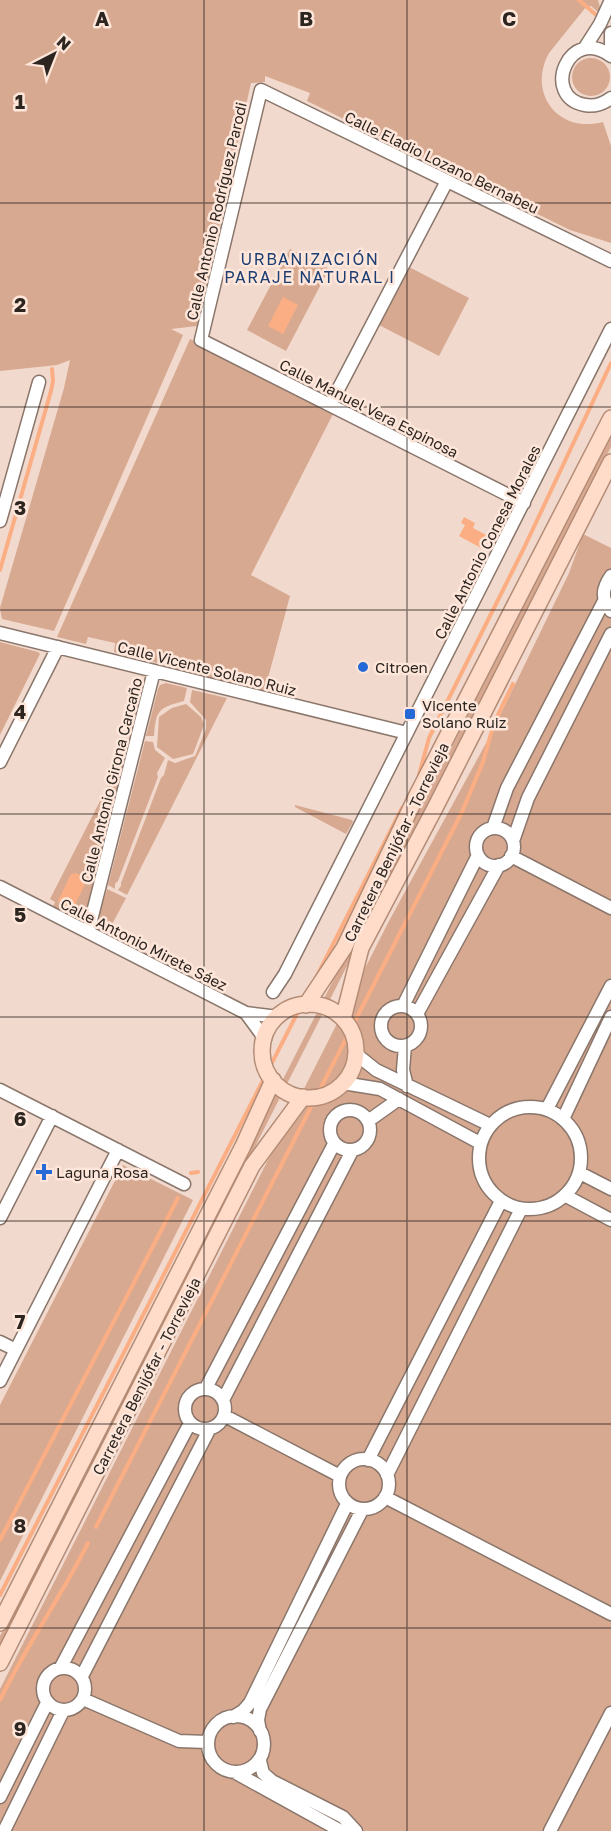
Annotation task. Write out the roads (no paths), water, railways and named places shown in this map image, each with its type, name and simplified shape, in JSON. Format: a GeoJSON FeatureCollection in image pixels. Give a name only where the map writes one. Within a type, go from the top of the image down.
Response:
{"type":"FeatureCollection","features":[{"type":"Feature","properties":{"kind":"main road","name":"Carretera Benijófar - Torrevieja"},"geometry":{"type":"LineString","coordinates":[[306,1005],[344,948],[417,795],[611,418]]}},
{"type":"Feature","properties":{"kind":"main road","name":"Carretera Benijófar - Torrevieja"},"geometry":{"type":"LineString","coordinates":[[343,1019],[361,948],[611,462]]}},
{"type":"Feature","properties":{"kind":"main road"},"geometry":{"type":"LineString","coordinates":[[306,1005],[316,1005],[331,1010],[343,1019],[352,1032],[356,1047],[355,1063],[349,1077],[339,1088],[325,1096],[310,1099],[294,1096],[281,1089],[264,1063],[262,1048],[266,1033],[278,1017],[286,1010],[306,1005]]}},
{"type":"Feature","properties":{"kind":"main road","name":"Carretera Benijófar - Torrevieja"},"geometry":{"type":"LineString","coordinates":[[0,1623],[243,1146],[273,1080]]}},
{"type":"Feature","properties":{"kind":"main road","name":"Carretera Benijófar - Torrevieja"},"geometry":{"type":"LineString","coordinates":[[0,1663],[252,1166],[303,1097]]}},
{"type":"Feature","properties":{"kind":"street"},"geometry":{"type":"LineString","coordinates":[[607,4],[600,24],[584,49],[570,57],[565,63],[562,79],[564,87],[573,100],[581,104],[609,104]]}},
{"type":"Feature","properties":{"kind":"street"},"geometry":{"type":"LineString","coordinates":[[584,49],[598,49],[611,56],[611,33]]}},
{"type":"Feature","properties":{"kind":"street","name":"Calle Eladio Lozano Bernabeu"},"geometry":{"type":"LineString","coordinates":[[261,90],[611,261]]}},
{"type":"Feature","properties":{"kind":"street","name":"Calle Antonio Rodríguez Parodi"},"geometry":{"type":"LineString","coordinates":[[201,340],[261,90]]}},
{"type":"Feature","properties":{"kind":"street"},"geometry":{"type":"LineString","coordinates":[[330,405],[447,181]]}},
{"type":"Feature","properties":{"kind":"street","name":"Calle Antonio Conesa Morales"},"geometry":{"type":"LineString","coordinates":[[273,992],[285,974],[611,329]]}},
{"type":"Feature","properties":{"kind":"street","name":"Calle Manuel Vera Espinosa"},"geometry":{"type":"LineString","coordinates":[[201,340],[524,503]]}},
{"type":"Feature","properties":{"kind":"street"},"geometry":{"type":"LineString","coordinates":[[0,521],[39,382]]}},
{"type":"Feature","properties":{"kind":"street"},"geometry":{"type":"LineString","coordinates":[[493,828],[507,788],[607,606],[603,587],[611,576]]}},
{"type":"Feature","properties":{"kind":"street","name":"Calle Vicente Solano Ruiz"},"geometry":{"type":"LineString","coordinates":[[0,633],[407,733]]}},
{"type":"Feature","properties":{"kind":"street"},"geometry":{"type":"LineString","coordinates":[[513,841],[501,829],[493,828],[482,832],[476,842],[478,855],[482,862],[493,866],[504,864],[512,856],[513,841],[528,798],[611,633]]}},
{"type":"Feature","properties":{"kind":"street"},"geometry":{"type":"LineString","coordinates":[[0,762],[58,647]]}},
{"type":"Feature","properties":{"kind":"street","name":"Calle Antonio Girona Carcaño"},"geometry":{"type":"LineString","coordinates":[[88,932],[154,671]]}},
{"type":"Feature","properties":{"kind":"street"},"geometry":{"type":"LineString","coordinates":[[404,1006],[478,855]]}},
{"type":"Feature","properties":{"kind":"street"},"geometry":{"type":"LineString","coordinates":[[512,856],[611,909]]}},
{"type":"Feature","properties":{"kind":"street"},"geometry":{"type":"LineString","coordinates":[[417,1014],[499,865]]}},
{"type":"Feature","properties":{"kind":"street","name":"Calle Antonio Mirete Sáez"},"geometry":{"type":"LineString","coordinates":[[0,887],[246,1013],[265,1039]]}},
{"type":"Feature","properties":{"kind":"street"},"geometry":{"type":"LineString","coordinates":[[547,1109],[611,986]]}},
{"type":"Feature","properties":{"kind":"street"},"geometry":{"type":"LineString","coordinates":[[410,1007],[417,1014],[422,1024],[422,1031],[414,1043],[405,1046],[388,1042],[381,1031],[381,1025],[382,1018],[391,1008],[410,1007]]}},
{"type":"Feature","properties":{"kind":"street"},"geometry":{"type":"LineString","coordinates":[[246,1013],[278,1017]]}},
{"type":"Feature","properties":{"kind":"street"},"geometry":{"type":"LineString","coordinates":[[564,1117],[611,1017]]}},
{"type":"Feature","properties":{"kind":"street"},"geometry":{"type":"LineString","coordinates":[[405,1046],[403,1070],[407,1086]]}},
{"type":"Feature","properties":{"kind":"street"},"geometry":{"type":"LineString","coordinates":[[356,1054],[376,1070],[490,1125]]}},
{"type":"Feature","properties":{"kind":"street"},"geometry":{"type":"LineString","coordinates":[[343,1083],[380,1089],[480,1143]]}},
{"type":"Feature","properties":{"kind":"street"},"geometry":{"type":"LineString","coordinates":[[0,1089],[184,1184]]}},
{"type":"Feature","properties":{"kind":"street"},"geometry":{"type":"LineString","coordinates":[[368,1121],[399,1099]]}},
{"type":"Feature","properties":{"kind":"street"},"geometry":{"type":"LineString","coordinates":[[530,1106],[547,1109],[564,1117],[581,1147],[580,1173],[566,1196],[545,1208],[521,1209],[501,1201],[486,1185],[479,1165],[480,1143],[490,1125],[508,1111],[530,1106]]}},
{"type":"Feature","properties":{"kind":"street"},"geometry":{"type":"LineString","coordinates":[[353,1110],[359,1112],[368,1121],[370,1134],[364,1146],[352,1151],[334,1144],[329,1131],[334,1118],[339,1113],[353,1110]]}},
{"type":"Feature","properties":{"kind":"street"},"geometry":{"type":"LineString","coordinates":[[0,1218],[52,1116]]}},
{"type":"Feature","properties":{"kind":"street"},"geometry":{"type":"LineString","coordinates":[[206,1388],[221,1396],[226,1406],[225,1416],[219,1425],[209,1430],[198,1429],[190,1423],[185,1413],[186,1402],[192,1394],[206,1388],[334,1144]]}},
{"type":"Feature","properties":{"kind":"street"},"geometry":{"type":"LineString","coordinates":[[0,1381],[118,1150]]}},
{"type":"Feature","properties":{"kind":"street"},"geometry":{"type":"LineString","coordinates":[[223,1400],[352,1151]]}},
{"type":"Feature","properties":{"kind":"street"},"geometry":{"type":"LineString","coordinates":[[580,1173],[611,1189]]}},
{"type":"Feature","properties":{"kind":"street"},"geometry":{"type":"LineString","coordinates":[[566,1196],[611,1220]]}},
{"type":"Feature","properties":{"kind":"street"},"geometry":{"type":"LineString","coordinates":[[368,1460],[501,1201]]}},
{"type":"Feature","properties":{"kind":"street"},"geometry":{"type":"LineString","coordinates":[[387,1475],[521,1209]]}},
{"type":"Feature","properties":{"kind":"street"},"geometry":{"type":"LineString","coordinates":[[0,1342],[16,1350]]}},
{"type":"Feature","properties":{"kind":"street"},"geometry":{"type":"LineString","coordinates":[[225,1416],[340,1476]]}},
{"type":"Feature","properties":{"kind":"street"},"geometry":{"type":"LineString","coordinates":[[61,1667],[190,1423]]}},
{"type":"Feature","properties":{"kind":"street"},"geometry":{"type":"LineString","coordinates":[[82,1676],[209,1430]]}},
{"type":"Feature","properties":{"kind":"street"},"geometry":{"type":"LineString","coordinates":[[368,1460],[382,1466],[387,1475],[389,1485],[385,1497],[381,1503],[372,1508],[362,1510],[347,1504],[341,1496],[338,1486],[340,1476],[345,1467],[353,1461],[368,1460]]}},
{"type":"Feature","properties":{"kind":"street"},"geometry":{"type":"LineString","coordinates":[[385,1497],[611,1614]]}},
{"type":"Feature","properties":{"kind":"street"},"geometry":{"type":"LineString","coordinates":[[341,1831],[236,1773],[223,1769],[213,1760],[207,1742],[217,1723],[243,1711],[250,1703],[347,1504]]}},
{"type":"Feature","properties":{"kind":"street"},"geometry":{"type":"LineString","coordinates":[[260,1731],[258,1720],[260,1709],[362,1510]]}},
{"type":"Feature","properties":{"kind":"street"},"geometry":{"type":"LineString","coordinates":[[61,1667],[73,1669],[82,1676],[86,1688],[83,1699],[75,1708],[63,1711],[47,1703],[42,1693],[43,1681],[50,1671],[61,1667]]}},
{"type":"Feature","properties":{"kind":"street"},"geometry":{"type":"LineString","coordinates":[[83,1699],[179,1742],[207,1742]]}},
{"type":"Feature","properties":{"kind":"street"},"geometry":{"type":"LineString","coordinates":[[0,1797],[47,1703]]}},
{"type":"Feature","properties":{"kind":"street"},"geometry":{"type":"LineString","coordinates":[[4,1831],[63,1711]]}},
{"type":"Feature","properties":{"kind":"street"},"geometry":{"type":"LineString","coordinates":[[550,1831],[611,1713]]}},
{"type":"Feature","properties":{"kind":"street"},"geometry":{"type":"LineString","coordinates":[[233,1717],[243,1717],[255,1724],[263,1735],[264,1748],[260,1761],[263,1773],[272,1781],[343,1817],[356,1831]]}},
{"type":"Feature","properties":{"kind":"street"},"geometry":{"type":"LineString","coordinates":[[236,1773],[249,1770],[260,1761]]}},
{"type":"Feature","properties":{"kind":"waterway"},"geometry":{"type":"LineString","coordinates":[[579,0],[595,14]]}},
{"type":"Feature","properties":{"kind":"waterway"},"geometry":{"type":"LineString","coordinates":[[419,775],[429,738],[524,548],[611,363]]}},
{"type":"Feature","properties":{"kind":"waterway"},"geometry":{"type":"LineString","coordinates":[[0,570],[51,391],[52,369]]}},
{"type":"Feature","properties":{"kind":"waterway"},"geometry":{"type":"LineString","coordinates":[[96,1527],[462,812],[483,762],[494,723],[513,684]]}},
{"type":"Feature","properties":{"kind":"waterway"},"geometry":{"type":"LineString","coordinates":[[316,978],[402,808]]}},
{"type":"Feature","properties":{"kind":"waterway"},"geometry":{"type":"LineString","coordinates":[[0,1595],[301,1006]]}},
{"type":"Feature","properties":{"kind":"waterway"},"geometry":{"type":"LineString","coordinates":[[191,1173],[198,1172]]}},
{"type":"Feature","properties":{"kind":"waterway"},"geometry":{"type":"LineString","coordinates":[[0,1540],[178,1198]]}},
{"type":"Feature","properties":{"kind":"waterway"},"geometry":{"type":"LineString","coordinates":[[0,1700],[88,1543]]}},
{"type":"Feature","properties":{"kind":"place","name":"Citroen"},"geometry":{"type":"Point","coordinates":[363,667]}},
{"type":"Feature","properties":{"kind":"place","name":"Vicente Solano Ruiz"},"geometry":{"type":"Point","coordinates":[410,714]}},
{"type":"Feature","properties":{"kind":"place","name":"Laguna Rosa"},"geometry":{"type":"Point","coordinates":[44,1172]}},
{"type":"Feature","properties":{"kind":"district","name":"URBANIZACIÓN PARAJE NATURAL I"},"geometry":{"type":"Point","coordinates":[310,268]}}]}
